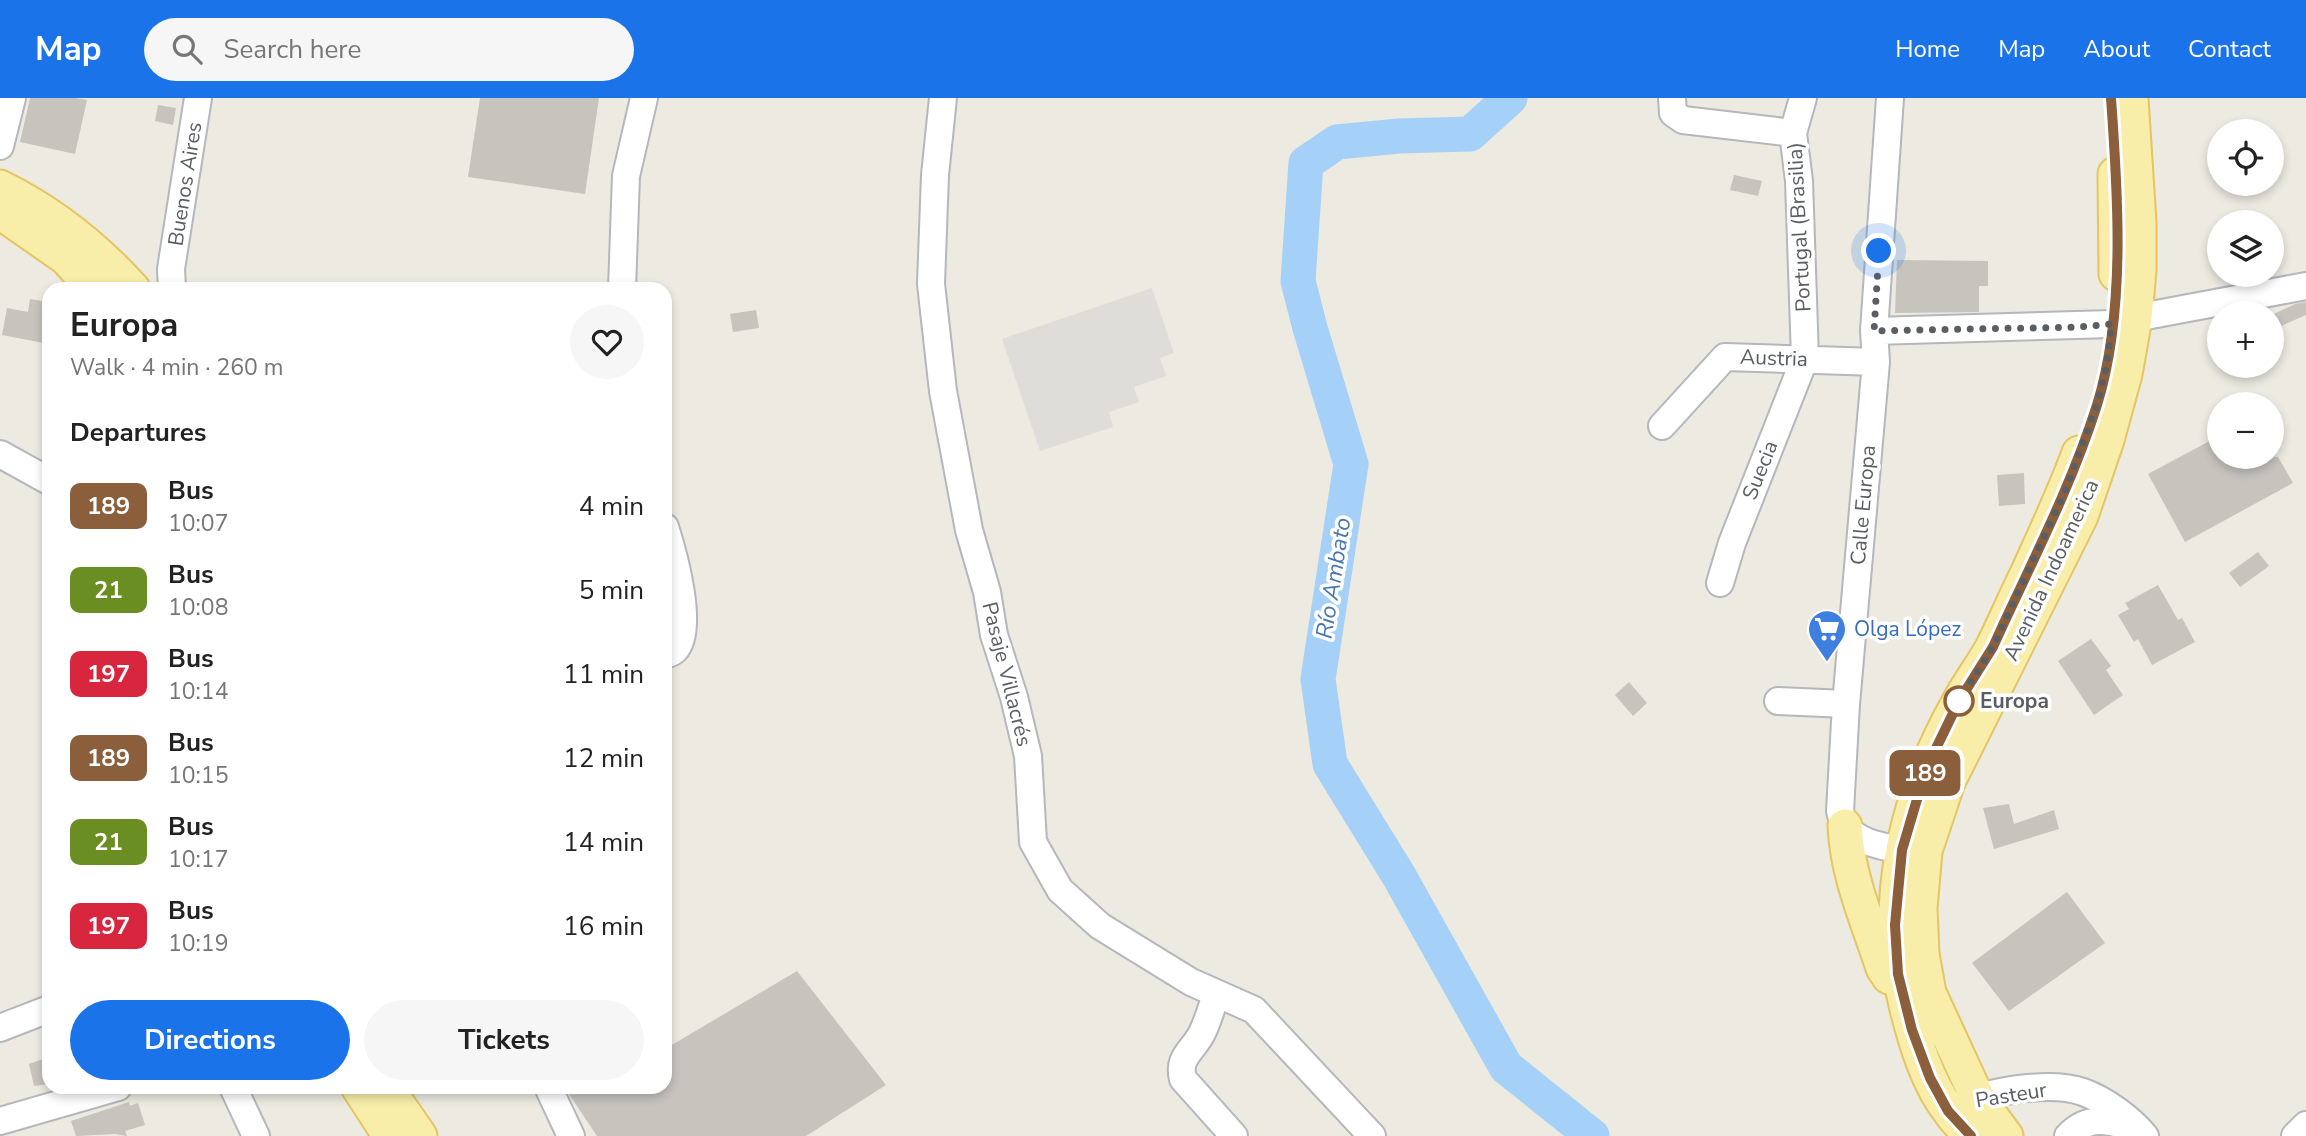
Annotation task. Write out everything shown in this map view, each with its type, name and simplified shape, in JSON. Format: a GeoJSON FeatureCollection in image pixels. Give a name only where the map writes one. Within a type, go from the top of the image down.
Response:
{"type":"FeatureCollection","features":[{"type":"Feature","properties":{"kind":"main road","name":"Avenida Indoamerica"},"geometry":{"type":"LineString","coordinates":[[2111,98],[2115,147],[2117,263],[2123,321]]}},
{"type":"Feature","properties":{"kind":"main road","name":"Avenida Indoamerica"},"geometry":{"type":"LineString","coordinates":[[2006,1136],[1930,1078],[1912,1030],[1898,974],[1895,925],[1913,851],[1926,769],[1959,701],[1993,647],[2066,489],[2097,404],[2139,269],[2139,222],[2131,98]]}},
{"type":"Feature","properties":{"kind":"main road"},"geometry":{"type":"LineString","coordinates":[[0,187],[50,215],[91,247],[126,282]]}},
{"type":"Feature","properties":{"kind":"main road"},"geometry":{"type":"LineString","coordinates":[[0,212],[66,258],[88,282]]}},
{"type":"Feature","properties":{"kind":"main road"},"geometry":{"type":"LineString","coordinates":[[1845,826],[1846,850],[1883,968],[1905,1001]]}},
{"type":"Feature","properties":{"kind":"main road","name":"Avenida Indoamerica"},"geometry":{"type":"LineString","coordinates":[[1913,851],[1922,954],[1929,993],[1971,1136]]}},
{"type":"Feature","properties":{"kind":"main road"},"geometry":{"type":"LineString","coordinates":[[363,1094],[390,1136]]}},
{"type":"Feature","properties":{"kind":"main road"},"geometry":{"type":"LineString","coordinates":[[391,1094],[420,1136]]}},
{"type":"Feature","properties":{"kind":"street"},"geometry":{"type":"LineString","coordinates":[[0,146],[12,98]]}},
{"type":"Feature","properties":{"kind":"street","name":"Buenos Aires"},"geometry":{"type":"LineString","coordinates":[[148,282],[159,278],[172,279],[198,98]]}},
{"type":"Feature","properties":{"kind":"street"},"geometry":{"type":"LineString","coordinates":[[622,282],[626,176],[645,98]]}},
{"type":"Feature","properties":{"kind":"street","name":"Pasaje Villacrés"},"geometry":{"type":"LineString","coordinates":[[943,98],[935,175],[931,284],[943,391],[969,530],[987,592],[994,635],[1014,697],[1028,756],[1033,842],[1060,890],[1100,926],[1162,966],[1254,1010],[1372,1136]]}},
{"type":"Feature","properties":{"kind":"street","name":"Portugal (Brasilia)"},"geometry":{"type":"LineString","coordinates":[[1803,98],[1793,133],[1799,181],[1805,358]]}},
{"type":"Feature","properties":{"kind":"street","name":"Calle Europa"},"geometry":{"type":"LineString","coordinates":[[1845,826],[1840,811],[1846,704],[1876,362],[1874,331],[1891,98]]}},
{"type":"Feature","properties":{"kind":"street"},"geometry":{"type":"LineString","coordinates":[[1673,106],[1684,120],[1793,133]]}},
{"type":"Feature","properties":{"kind":"street"},"geometry":{"type":"LineString","coordinates":[[1874,331],[2078,327],[2306,286]]}},
{"type":"Feature","properties":{"kind":"street","name":"Austria"},"geometry":{"type":"LineString","coordinates":[[1662,426],[1725,357],[1876,362]]}},
{"type":"Feature","properties":{"kind":"street","name":"Suecia"},"geometry":{"type":"LineString","coordinates":[[1720,583],[1732,542],[1805,358]]}},
{"type":"Feature","properties":{"kind":"street"},"geometry":{"type":"LineString","coordinates":[[0,454],[42,477]]}},
{"type":"Feature","properties":{"kind":"street"},"geometry":{"type":"LineString","coordinates":[[672,549],[684,616],[683,632],[672,652]]}},
{"type":"Feature","properties":{"kind":"street"},"geometry":{"type":"LineString","coordinates":[[1778,701],[1846,704]]}},
{"type":"Feature","properties":{"kind":"street"},"geometry":{"type":"LineString","coordinates":[[1845,826],[1859,837],[1883,846],[1913,851]]}},
{"type":"Feature","properties":{"kind":"street"},"geometry":{"type":"LineString","coordinates":[[1216,994],[1201,1035],[1184,1058],[1180,1069],[1183,1079],[1234,1136]]}},
{"type":"Feature","properties":{"kind":"street"},"geometry":{"type":"LineString","coordinates":[[0,1028],[42,1012]]}},
{"type":"Feature","properties":{"kind":"street","name":"Pasteur"},"geometry":{"type":"LineString","coordinates":[[1963,1104],[2040,1087],[2081,1091],[2105,1103],[2143,1134]]}},
{"type":"Feature","properties":{"kind":"street"},"geometry":{"type":"LineString","coordinates":[[0,1121],[94,1094]]}},
{"type":"Feature","properties":{"kind":"street"},"geometry":{"type":"LineString","coordinates":[[236,1094],[256,1136]]}},
{"type":"Feature","properties":{"kind":"street"},"geometry":{"type":"LineString","coordinates":[[551,1094],[571,1136]]}},
{"type":"Feature","properties":{"kind":"street"},"geometry":{"type":"LineString","coordinates":[[2068,1136],[2088,1122],[2104,1120],[2143,1134]]}},
{"type":"Feature","properties":{"kind":"street"},"geometry":{"type":"LineString","coordinates":[[2295,1136],[2306,1125]]}},
{"type":"Feature","properties":{"kind":"shaded area"},"geometry":{"type":"Polygon","coordinates":[[[1152,288],[1174,353],[1160,358],[1166,376],[1134,387],[1139,402],[1109,412],[1113,427],[1040,451],[1002,339],[1152,288]]]}},
{"type":"Feature","properties":{"kind":"building"},"geometry":{"type":"Polygon","coordinates":[[[30,98],[87,100],[75,154],[20,142],[30,98]]]}},
{"type":"Feature","properties":{"kind":"building"},"geometry":{"type":"Polygon","coordinates":[[[480,98],[599,98],[585,194],[468,177],[480,98]]]}},
{"type":"Feature","properties":{"kind":"building"},"geometry":{"type":"Polygon","coordinates":[[[158,105],[176,108],[173,125],[155,121],[158,105]]]}},
{"type":"Feature","properties":{"kind":"building"},"geometry":{"type":"Polygon","coordinates":[[[1734,175],[1762,181],[1758,196],[1730,190],[1734,175]]]}},
{"type":"Feature","properties":{"kind":"building"},"geometry":{"type":"Polygon","coordinates":[[[1897,260],[1988,261],[1988,286],[1979,286],[1979,312],[1895,313],[1897,260]]]}},
{"type":"Feature","properties":{"kind":"building"},"geometry":{"type":"Polygon","coordinates":[[[30,299],[42,301],[42,343],[2,335],[7,308],[28,312],[30,299]]]}},
{"type":"Feature","properties":{"kind":"building"},"geometry":{"type":"Polygon","coordinates":[[[2306,302],[2306,315],[2284,325],[2284,309],[2306,302]]]}},
{"type":"Feature","properties":{"kind":"building"},"geometry":{"type":"Polygon","coordinates":[[[756,310],[759,328],[733,332],[730,314],[756,310]]]}},
{"type":"Feature","properties":{"kind":"building"},"geometry":{"type":"Polygon","coordinates":[[[2207,442],[2207,469],[2284,467],[2293,483],[2185,542],[2148,474],[2207,442]]]}},
{"type":"Feature","properties":{"kind":"building"},"geometry":{"type":"Polygon","coordinates":[[[2024,473],[2025,504],[1999,506],[1997,475],[2024,473]]]}},
{"type":"Feature","properties":{"kind":"building"},"geometry":{"type":"Polygon","coordinates":[[[2258,552],[2269,566],[2240,587],[2229,573],[2258,552]]]}},
{"type":"Feature","properties":{"kind":"building"},"geometry":{"type":"Polygon","coordinates":[[[2158,585],[2178,620],[2182,618],[2195,642],[2152,665],[2138,639],[2134,642],[2118,615],[2129,609],[2125,603],[2158,585]]]}},
{"type":"Feature","properties":{"kind":"building"},"geometry":{"type":"Polygon","coordinates":[[[2091,639],[2111,666],[2106,670],[2123,695],[2094,715],[2058,661],[2091,639]]]}},
{"type":"Feature","properties":{"kind":"building"},"geometry":{"type":"Polygon","coordinates":[[[1629,682],[1647,703],[1633,716],[1615,695],[1629,682]]]}},
{"type":"Feature","properties":{"kind":"building"},"geometry":{"type":"Polygon","coordinates":[[[2009,804],[2014,824],[2054,810],[2059,829],[1994,849],[1983,808],[2009,804]]]}},
{"type":"Feature","properties":{"kind":"building"},"geometry":{"type":"Polygon","coordinates":[[[2067,892],[2105,943],[2009,1011],[1972,963],[2067,892]]]}},
{"type":"Feature","properties":{"kind":"building"},"geometry":{"type":"Polygon","coordinates":[[[797,971],[886,1085],[806,1136],[597,1136],[569,1094],[672,1094],[672,1045],[797,971]]]}},
{"type":"Feature","properties":{"kind":"building"},"geometry":{"type":"Polygon","coordinates":[[[42,1059],[42,1085],[34,1086],[29,1064],[42,1059]]]}},
{"type":"Feature","properties":{"kind":"building"},"geometry":{"type":"Polygon","coordinates":[[[129,1102],[130,1106],[138,1103],[145,1125],[125,1131],[127,1136],[76,1136],[71,1121],[129,1102]]]}},
{"type":"Feature","properties":{"kind":"waterway","name":"Río Ambato"},"geometry":{"type":"LineString","coordinates":[[1510,98],[1470,134],[1399,136],[1337,142],[1306,163],[1298,281],[1351,464],[1318,679],[1330,764],[1399,876],[1506,1067],[1592,1136]]}},
{"type":"Feature","properties":{"kind":"bus line","name":"189"},"geometry":{"type":"LineString","coordinates":[[1971,1136],[1948,1111],[1930,1078],[1912,1030],[1898,974],[1895,925],[1902,850],[1926,769],[1959,701],[1993,647],[2066,489],[2097,404],[2106,369],[2117,263],[2115,147],[2111,98]]}},
{"type":"Feature","properties":{"kind":"place","name":"Olga López"},"geometry":{"type":"Point","coordinates":[1827,663]}},
{"type":"Feature","properties":{"kind":"place","name":"Europa"},"geometry":{"type":"Point","coordinates":[1959,701]}},
{"type":"Feature","properties":{"kind":"route"},"geometry":{"type":"LineString","coordinates":[[1879,251],[1874,331],[2112,324],[2106,369],[2097,404],[2066,489],[1993,647],[1959,701]]}}]}
